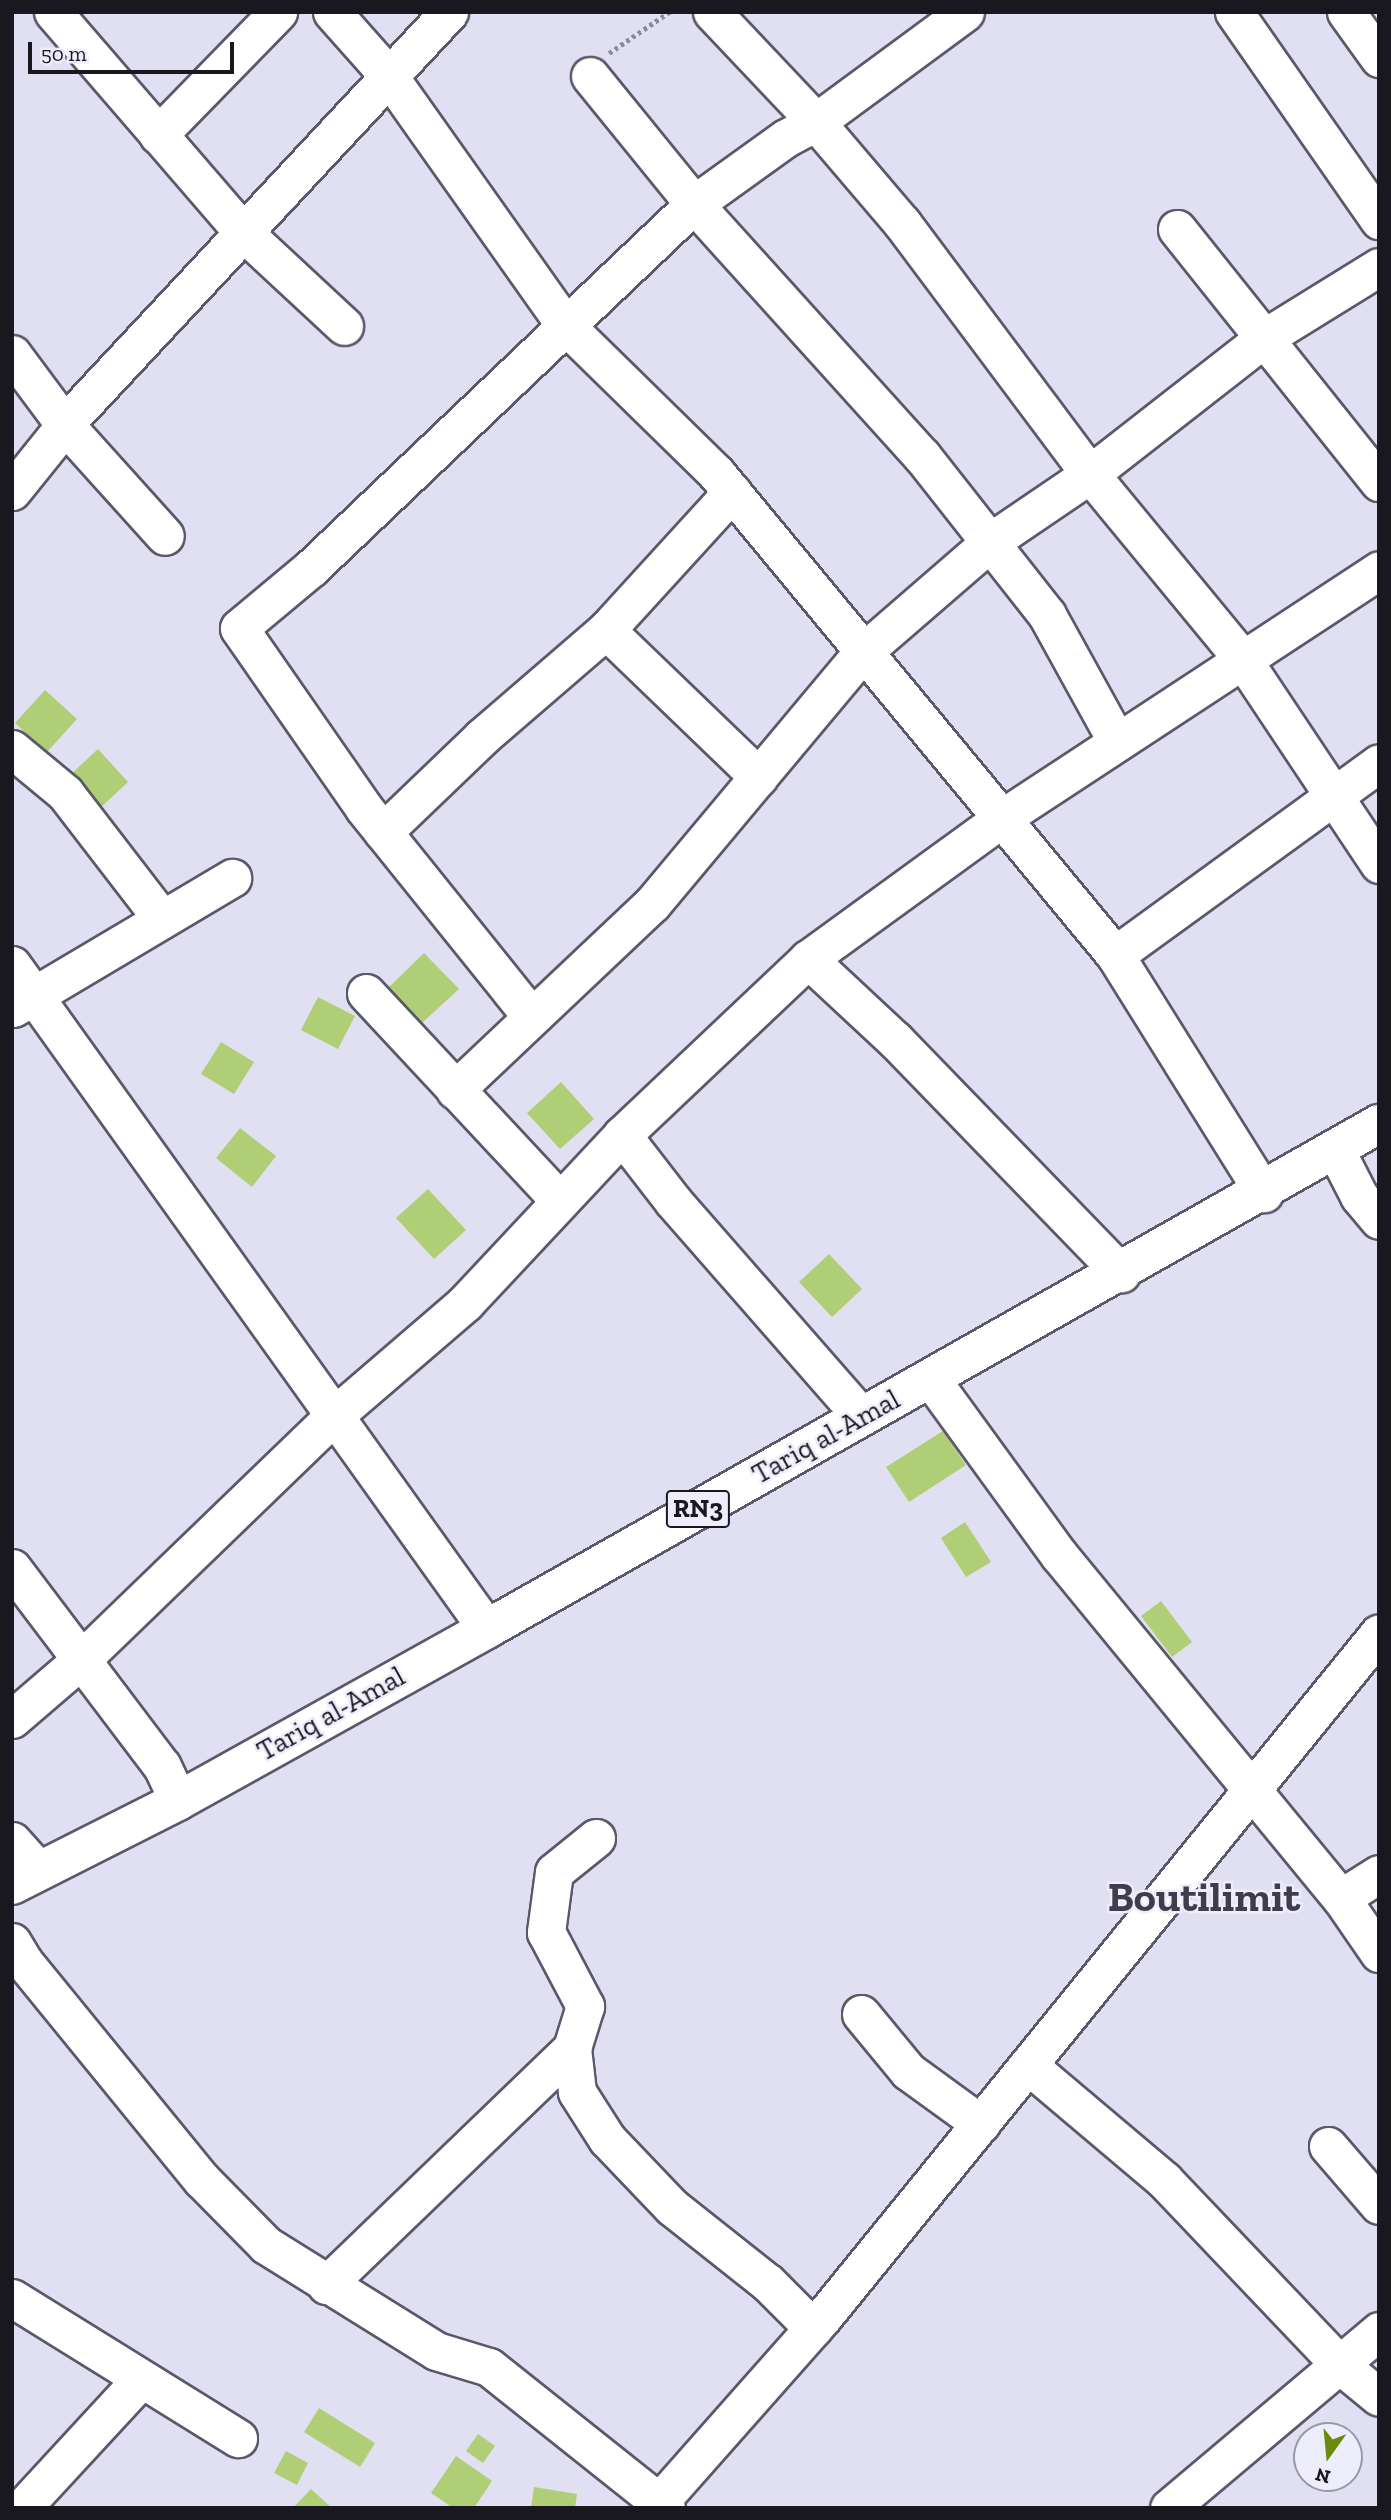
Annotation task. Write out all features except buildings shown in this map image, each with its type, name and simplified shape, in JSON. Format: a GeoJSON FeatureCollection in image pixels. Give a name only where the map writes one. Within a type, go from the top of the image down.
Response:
{"type":"FeatureCollection","features":[{"type":"Feature","properties":{"kind":"highway","name":"Tariq al-Amal"},"geometry":{"type":"LineString","coordinates":[[26,1878],[178,1801],[487,1629],[861,1416],[1264,1193],[1379,1124]]}},
{"type":"Feature","properties":{"kind":"street"},"geometry":{"type":"LineString","coordinates":[[53,12],[243,232],[344,326]]}},
{"type":"Feature","properties":{"kind":"street"},"geometry":{"type":"LineString","coordinates":[[158,135],[278,12]]}},
{"type":"Feature","properties":{"kind":"street"},"geometry":{"type":"LineString","coordinates":[[332,12],[388,75],[566,326],[732,492],[999,820],[1115,955],[1264,1193]]}},
{"type":"Feature","properties":{"kind":"street"},"geometry":{"type":"LineString","coordinates":[[12,491],[65,425],[449,12]]}},
{"type":"Feature","properties":{"kind":"street"},"geometry":{"type":"LineString","coordinates":[[712,12],[816,122],[902,223],[1090,474],[1241,657],[1379,864]]}},
{"type":"Feature","properties":{"kind":"street"},"geometry":{"type":"LineString","coordinates":[[531,1016],[383,832],[248,648],[239,628],[311,568],[694,204],[786,138],[816,122],[965,12]]}},
{"type":"Feature","properties":{"kind":"street"},"geometry":{"type":"LineString","coordinates":[[1234,12],[1379,220]]}},
{"type":"Feature","properties":{"kind":"street"},"geometry":{"type":"LineString","coordinates":[[1346,12],[1378,55]]}},
{"type":"Feature","properties":{"kind":"street"},"geometry":{"type":"LineString","coordinates":[[590,76],[694,204],[922,456],[1047,615],[1116,740]]}},
{"type":"Feature","properties":{"kind":"street"},"geometry":{"type":"LineString","coordinates":[[1177,229],[1379,482]]}},
{"type":"Feature","properties":{"kind":"street"},"geometry":{"type":"LineString","coordinates":[[455,1090],[652,904],[863,653],[990,542],[1090,474],[1264,338],[1379,267]]}},
{"type":"Feature","properties":{"kind":"street"},"geometry":{"type":"LineString","coordinates":[[12,354],[65,425],[165,536]]}},
{"type":"Feature","properties":{"kind":"street"},"geometry":{"type":"LineString","coordinates":[[383,832],[482,737],[606,630],[732,492]]}},
{"type":"Feature","properties":{"kind":"street"},"geometry":{"type":"LineString","coordinates":[[12,1720],[83,1658],[335,1415],[465,1303],[622,1135],[808,959],[999,820],[1116,740],[1379,569]]}},
{"type":"Feature","properties":{"kind":"street"},"geometry":{"type":"LineString","coordinates":[[606,630],[759,777]]}},
{"type":"Feature","properties":{"kind":"street"},"geometry":{"type":"LineString","coordinates":[[12,749],[65,793],[162,919]]}},
{"type":"Feature","properties":{"kind":"street"},"geometry":{"type":"LineString","coordinates":[[1115,955],[1379,763]]}},
{"type":"Feature","properties":{"kind":"street"},"geometry":{"type":"LineString","coordinates":[[232,878],[162,919],[19,989],[335,1415],[487,1629]]}},
{"type":"Feature","properties":{"kind":"street"},"geometry":{"type":"LineString","coordinates":[[808,959],[895,1040],[1121,1273]]}},
{"type":"Feature","properties":{"kind":"street"},"geometry":{"type":"LineString","coordinates":[[366,993],[560,1201]]}},
{"type":"Feature","properties":{"kind":"street"},"geometry":{"type":"LineString","coordinates":[[622,1135],[673,1201],[861,1416]]}},
{"type":"Feature","properties":{"kind":"street"},"geometry":{"type":"LineString","coordinates":[[1335,1149],[1359,1196],[1379,1220]]}},
{"type":"Feature","properties":{"kind":"street"},"geometry":{"type":"LineString","coordinates":[[931,1379],[1059,1555],[1341,1898],[1379,1953]]}},
{"type":"Feature","properties":{"kind":"street"},"geometry":{"type":"LineString","coordinates":[[12,1568],[83,1658],[162,1766],[178,1801]]}},
{"type":"Feature","properties":{"kind":"street"},"geometry":{"type":"LineString","coordinates":[[12,1942],[24,1962],[202,2180],[265,2245],[436,2351],[489,2367],[659,2506],[813,2328],[1254,1790],[1379,1633]]}},
{"type":"Feature","properties":{"kind":"street"},"geometry":{"type":"LineString","coordinates":[[596,1839],[554,1872],[546,1932],[585,2006],[572,2048],[577,2092],[607,2139],[672,2207],[768,2283],[813,2328]]}},
{"type":"Feature","properties":{"kind":"street"},"geometry":{"type":"LineString","coordinates":[[12,1841],[26,1878]]}},
{"type":"Feature","properties":{"kind":"street"},"geometry":{"type":"LineString","coordinates":[[1341,1898],[1379,1874]]}},
{"type":"Feature","properties":{"kind":"street"},"geometry":{"type":"LineString","coordinates":[[861,2014],[908,2071],[981,2124]]}},
{"type":"Feature","properties":{"kind":"street"},"geometry":{"type":"LineString","coordinates":[[326,2285],[572,2048]]}},
{"type":"Feature","properties":{"kind":"street"},"geometry":{"type":"LineString","coordinates":[[1028,2065],[1164,2180],[1339,2365],[1379,2397]]}},
{"type":"Feature","properties":{"kind":"street"},"geometry":{"type":"LineString","coordinates":[[1328,2146],[1379,2205]]}},
{"type":"Feature","properties":{"kind":"street"},"geometry":{"type":"LineString","coordinates":[[12,2298],[140,2380],[238,2438]]}},
{"type":"Feature","properties":{"kind":"street"},"geometry":{"type":"LineString","coordinates":[[1187,2502],[1379,2331]]}},
{"type":"Feature","properties":{"kind":"street"},"geometry":{"type":"LineString","coordinates":[[22,2508],[140,2380]]}},
{"type":"Feature","properties":{"kind":"path"},"geometry":{"type":"LineString","coordinates":[[590,76],[590,66],[669,12]]}},
{"type":"Feature","properties":{"kind":"district","name":"Boutilimit"},"geometry":{"type":"Point","coordinates":[1204,1897]}}]}
